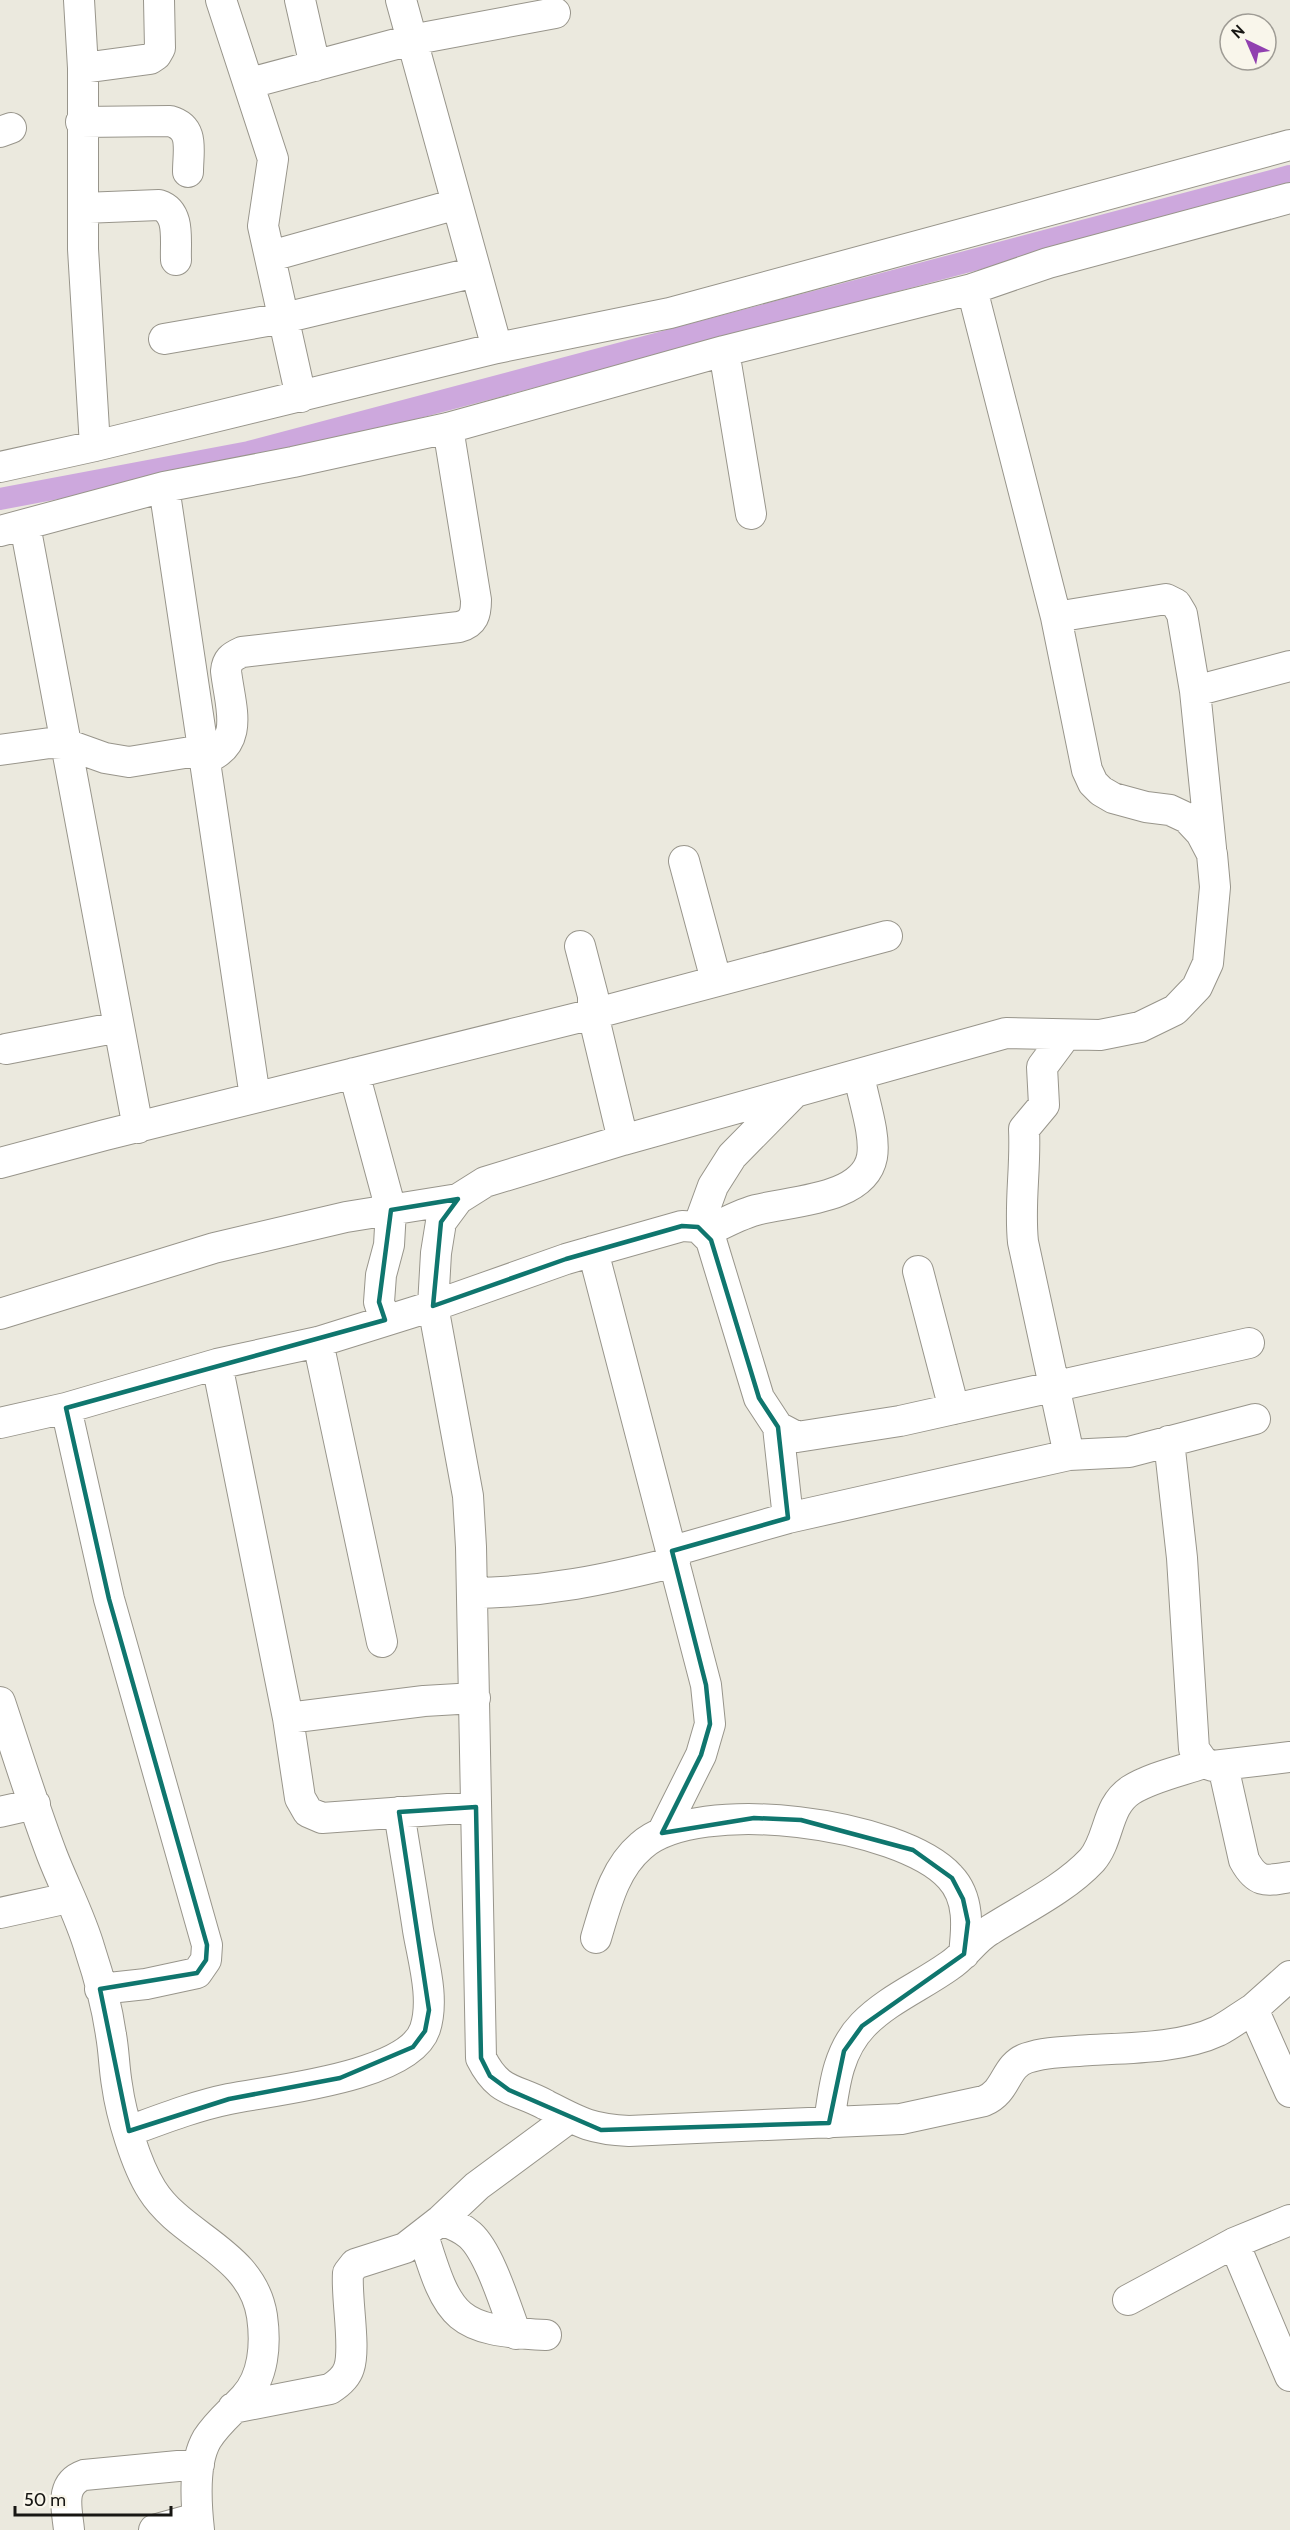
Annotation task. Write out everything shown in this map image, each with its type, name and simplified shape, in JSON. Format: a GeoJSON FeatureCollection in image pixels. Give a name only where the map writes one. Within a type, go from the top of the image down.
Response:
{"type":"FeatureCollection","features":[{"type":"Feature","properties":{"kind":"street"},"geometry":{"type":"LineString","coordinates":[[79,0],[83,208],[95,446]]}},
{"type":"Feature","properties":{"kind":"street"},"geometry":{"type":"LineString","coordinates":[[82,68],[150,59],[156,55],[160,48],[159,0]]}},
{"type":"Feature","properties":{"kind":"street"},"geometry":{"type":"LineString","coordinates":[[221,0],[273,159],[263,226],[301,397]]}},
{"type":"Feature","properties":{"kind":"street"},"geometry":{"type":"LineString","coordinates":[[401,0],[497,348]]}},
{"type":"Feature","properties":{"kind":"street"},"geometry":{"type":"LineString","coordinates":[[306,1],[315,66]]}},
{"type":"Feature","properties":{"kind":"street"},"geometry":{"type":"LineString","coordinates":[[249,83],[411,40],[555,13]]}},
{"type":"Feature","properties":{"kind":"street"},"geometry":{"type":"LineString","coordinates":[[81,122],[170,121],[179,124],[186,129],[188,137],[188,172]]}},
{"type":"Feature","properties":{"kind":"street"},"geometry":{"type":"LineString","coordinates":[[0,467],[301,397],[497,348],[670,313],[1290,145]]}},
{"type":"Feature","properties":{"kind":"street"},"geometry":{"type":"LineString","coordinates":[[138,1128],[66,744],[13,528],[164,487],[448,428],[724,351],[972,290],[1048,263],[1290,198]]}},
{"type":"Feature","properties":{"kind":"street"},"geometry":{"type":"LineString","coordinates":[[271,256],[457,204]]}},
{"type":"Feature","properties":{"kind":"street"},"geometry":{"type":"LineString","coordinates":[[83,208],[159,205],[165,207],[172,212],[174,220],[176,260]]}},
{"type":"Feature","properties":{"kind":"street"},"geometry":{"type":"LineString","coordinates":[[164,339],[284,318],[476,272]]}},
{"type":"Feature","properties":{"kind":"street"},"geometry":{"type":"LineString","coordinates":[[972,290],[1030,524],[1056,617],[1084,758],[1093,783],[1113,798],[1146,807],[1170,810],[1187,818],[1201,834],[1212,854]]}},
{"type":"Feature","properties":{"kind":"street"},"geometry":{"type":"LineString","coordinates":[[724,351],[751,514]]}},
{"type":"Feature","properties":{"kind":"street"},"geometry":{"type":"LineString","coordinates":[[0,750],[50,742],[66,744],[105,758],[129,762],[204,755],[222,751],[229,742],[233,728],[226,671],[227,662],[233,656],[242,652],[459,627],[472,620],[476,611],[476,600],[448,428]]}},
{"type":"Feature","properties":{"kind":"street"},"geometry":{"type":"LineString","coordinates":[[164,487],[255,1097]]}},
{"type":"Feature","properties":{"kind":"street"},"geometry":{"type":"LineString","coordinates":[[0,1314],[214,1248],[346,1217],[458,1198],[485,1182],[623,1140],[1006,1033],[1100,1035],[1140,1027],[1175,1010],[1197,987],[1208,963],[1215,887],[1195,691],[1182,614],[1176,604],[1166,599],[1056,617]]}},
{"type":"Feature","properties":{"kind":"street"},"geometry":{"type":"LineString","coordinates":[[1195,691],[1290,666]]}},
{"type":"Feature","properties":{"kind":"street"},"geometry":{"type":"LineString","coordinates":[[684,861],[716,980]]}},
{"type":"Feature","properties":{"kind":"street"},"geometry":{"type":"LineString","coordinates":[[0,1163],[255,1097],[593,1014],[887,936]]}},
{"type":"Feature","properties":{"kind":"street"},"geometry":{"type":"LineString","coordinates":[[579,946],[593,996],[593,1014],[623,1140]]}},
{"type":"Feature","properties":{"kind":"street"},"geometry":{"type":"LineString","coordinates":[[6,1049],[119,1027]]}},
{"type":"Feature","properties":{"kind":"street"},"geometry":{"type":"LineString","coordinates":[[1065,1036],[1042,1067],[1044,1105],[1024,1129],[1026,1161],[1020,1212],[1023,1242],[1052,1385],[1069,1455]]}},
{"type":"Feature","properties":{"kind":"street"},"geometry":{"type":"LineString","coordinates":[[354,1073],[391,1210],[389,1245],[381,1275],[379,1302],[385,1320]]}},
{"type":"Feature","properties":{"kind":"street"},"geometry":{"type":"LineString","coordinates":[[0,1423],[66,1408],[217,1364],[318,1342],[433,1306],[593,1251],[682,1226],[702,1230],[755,1210],[842,1191],[857,1182],[868,1168],[872,1156],[872,1139],[858,1075]]}},
{"type":"Feature","properties":{"kind":"street"},"geometry":{"type":"LineString","coordinates":[[702,1230],[713,1186],[732,1156],[794,1093]]}},
{"type":"Feature","properties":{"kind":"street"},"geometry":{"type":"LineString","coordinates":[[458,1198],[441,1222],[436,1253],[433,1306],[468,1496],[473,1593],[481,2058],[490,2076],[509,2090],[601,2130],[629,2131],[901,2119],[984,2101],[995,2096],[1001,2089],[1005,2077],[1025,2058],[1046,2053],[1139,2047],[1186,2041],[1217,2032],[1252,2009],[1290,1976]]}},
{"type":"Feature","properties":{"kind":"street"},"geometry":{"type":"LineString","coordinates":[[702,1230],[711,1240],[759,1398],[778,1427],[797,1437],[900,1421],[1052,1385],[1249,1343]]}},
{"type":"Feature","properties":{"kind":"street"},"geometry":{"type":"LineString","coordinates":[[593,1251],[706,1685],[710,1724],[701,1755],[662,1833]]}},
{"type":"Feature","properties":{"kind":"street"},"geometry":{"type":"LineString","coordinates":[[918,1271],[954,1409]]}},
{"type":"Feature","properties":{"kind":"street"},"geometry":{"type":"LineString","coordinates":[[318,1342],[382,1642]]}},
{"type":"Feature","properties":{"kind":"street"},"geometry":{"type":"LineString","coordinates":[[217,1364],[288,1718],[300,1798],[308,1812],[322,1818],[476,1807]]}},
{"type":"Feature","properties":{"kind":"street"},"geometry":{"type":"LineString","coordinates":[[66,1408],[109,1599],[207,1945],[206,1960],[203,1968],[197,1973],[146,1984],[100,1989]]}},
{"type":"Feature","properties":{"kind":"street"},"geometry":{"type":"LineString","coordinates":[[473,1593],[524,1592],[609,1579],[788,1518],[1069,1455],[1129,1452],[1255,1419]]}},
{"type":"Feature","properties":{"kind":"street"},"geometry":{"type":"LineString","coordinates":[[778,1427],[788,1518]]}},
{"type":"Feature","properties":{"kind":"street"},"geometry":{"type":"LineString","coordinates":[[1169,1441],[1182,1558],[1194,1749],[1213,1765],[1244,1860],[1251,1872],[1260,1879],[1290,1877]]}},
{"type":"Feature","properties":{"kind":"street"},"geometry":{"type":"LineString","coordinates":[[288,1718],[424,1701],[475,1698]]}},
{"type":"Feature","properties":{"kind":"street"},"geometry":{"type":"LineString","coordinates":[[0,1702],[68,1898],[90,1948],[111,2034],[117,2088],[134,2151],[152,2190],[169,2210],[235,2263],[253,2291],[262,2314],[264,2339],[261,2367],[256,2383],[219,2422],[206,2441],[199,2464],[198,2524],[154,2530]]}},
{"type":"Feature","properties":{"kind":"street"},"geometry":{"type":"LineString","coordinates":[[830,2123],[836,2076],[844,2051],[862,2026],[887,2005],[951,1965],[988,1931],[1035,1903],[1092,1860],[1100,1849],[1112,1812],[1120,1799],[1130,1790],[1213,1765],[1289,1763]]}},
{"type":"Feature","properties":{"kind":"street"},"geometry":{"type":"LineString","coordinates":[[0,1812],[35,1804]]}},
{"type":"Feature","properties":{"kind":"street"},"geometry":{"type":"LineString","coordinates":[[129,2131],[186,2110],[229,2099],[340,2078],[384,2062],[413,2047],[425,2031],[429,2010],[399,1812]]}},
{"type":"Feature","properties":{"kind":"street"},"geometry":{"type":"LineString","coordinates":[[596,1938],[611,1889],[628,1860],[642,1845],[662,1833],[688,1825],[754,1818],[801,1820],[842,1828],[913,1850],[936,1863],[952,1878],[963,1899],[968,1922],[964,1954]]}},
{"type":"Feature","properties":{"kind":"street"},"geometry":{"type":"LineString","coordinates":[[0,1913],[68,1898]]}},
{"type":"Feature","properties":{"kind":"street"},"geometry":{"type":"LineString","coordinates":[[1252,2009],[1290,2092]]}},
{"type":"Feature","properties":{"kind":"street"},"geometry":{"type":"LineString","coordinates":[[233,2408],[330,2389],[342,2380],[349,2368],[351,2355],[348,2273],[355,2264],[405,2248],[432,2228],[477,2186],[569,2118]]}},
{"type":"Feature","properties":{"kind":"street"},"geometry":{"type":"LineString","coordinates":[[1128,2300],[1234,2243],[1290,2220]]}},
{"type":"Feature","properties":{"kind":"street"},"geometry":{"type":"LineString","coordinates":[[432,2228],[465,2231],[483,2252],[516,2334]]}},
{"type":"Feature","properties":{"kind":"street"},"geometry":{"type":"LineString","coordinates":[[432,2228],[438,2283],[452,2307],[464,2319],[482,2328],[516,2334],[546,2335]]}},
{"type":"Feature","properties":{"kind":"street"},"geometry":{"type":"LineString","coordinates":[[1234,2243],[1290,2376]]}},
{"type":"Feature","properties":{"kind":"street"},"geometry":{"type":"LineString","coordinates":[[69,2530],[66,2493],[69,2485],[76,2478],[84,2475],[199,2464]]}},
{"type":"Feature","properties":{"kind":"highlighted area"},"geometry":{"type":"Polygon","coordinates":[[[458,1199],[441,1222],[433,1306],[566,1259],[682,1226],[698,1227],[711,1240],[759,1398],[778,1427],[788,1518],[672,1551],[706,1685],[710,1724],[701,1755],[662,1833],[754,1818],[801,1820],[913,1850],[952,1878],[963,1899],[968,1922],[964,1954],[862,2026],[844,2051],[829,2123],[601,2130],[509,2090],[490,2076],[481,2058],[476,1807],[399,1812],[429,2010],[425,2031],[413,2047],[340,2078],[229,2099],[129,2131],[100,1989],[197,1973],[206,1960],[207,1945],[109,1599],[66,1408],[385,1320],[379,1302],[391,1210],[458,1199]]]}},
{"type":"Feature","properties":{"kind":"waterway"},"geometry":{"type":"LineString","coordinates":[[0,499],[249,452],[1290,176]]}}]}
